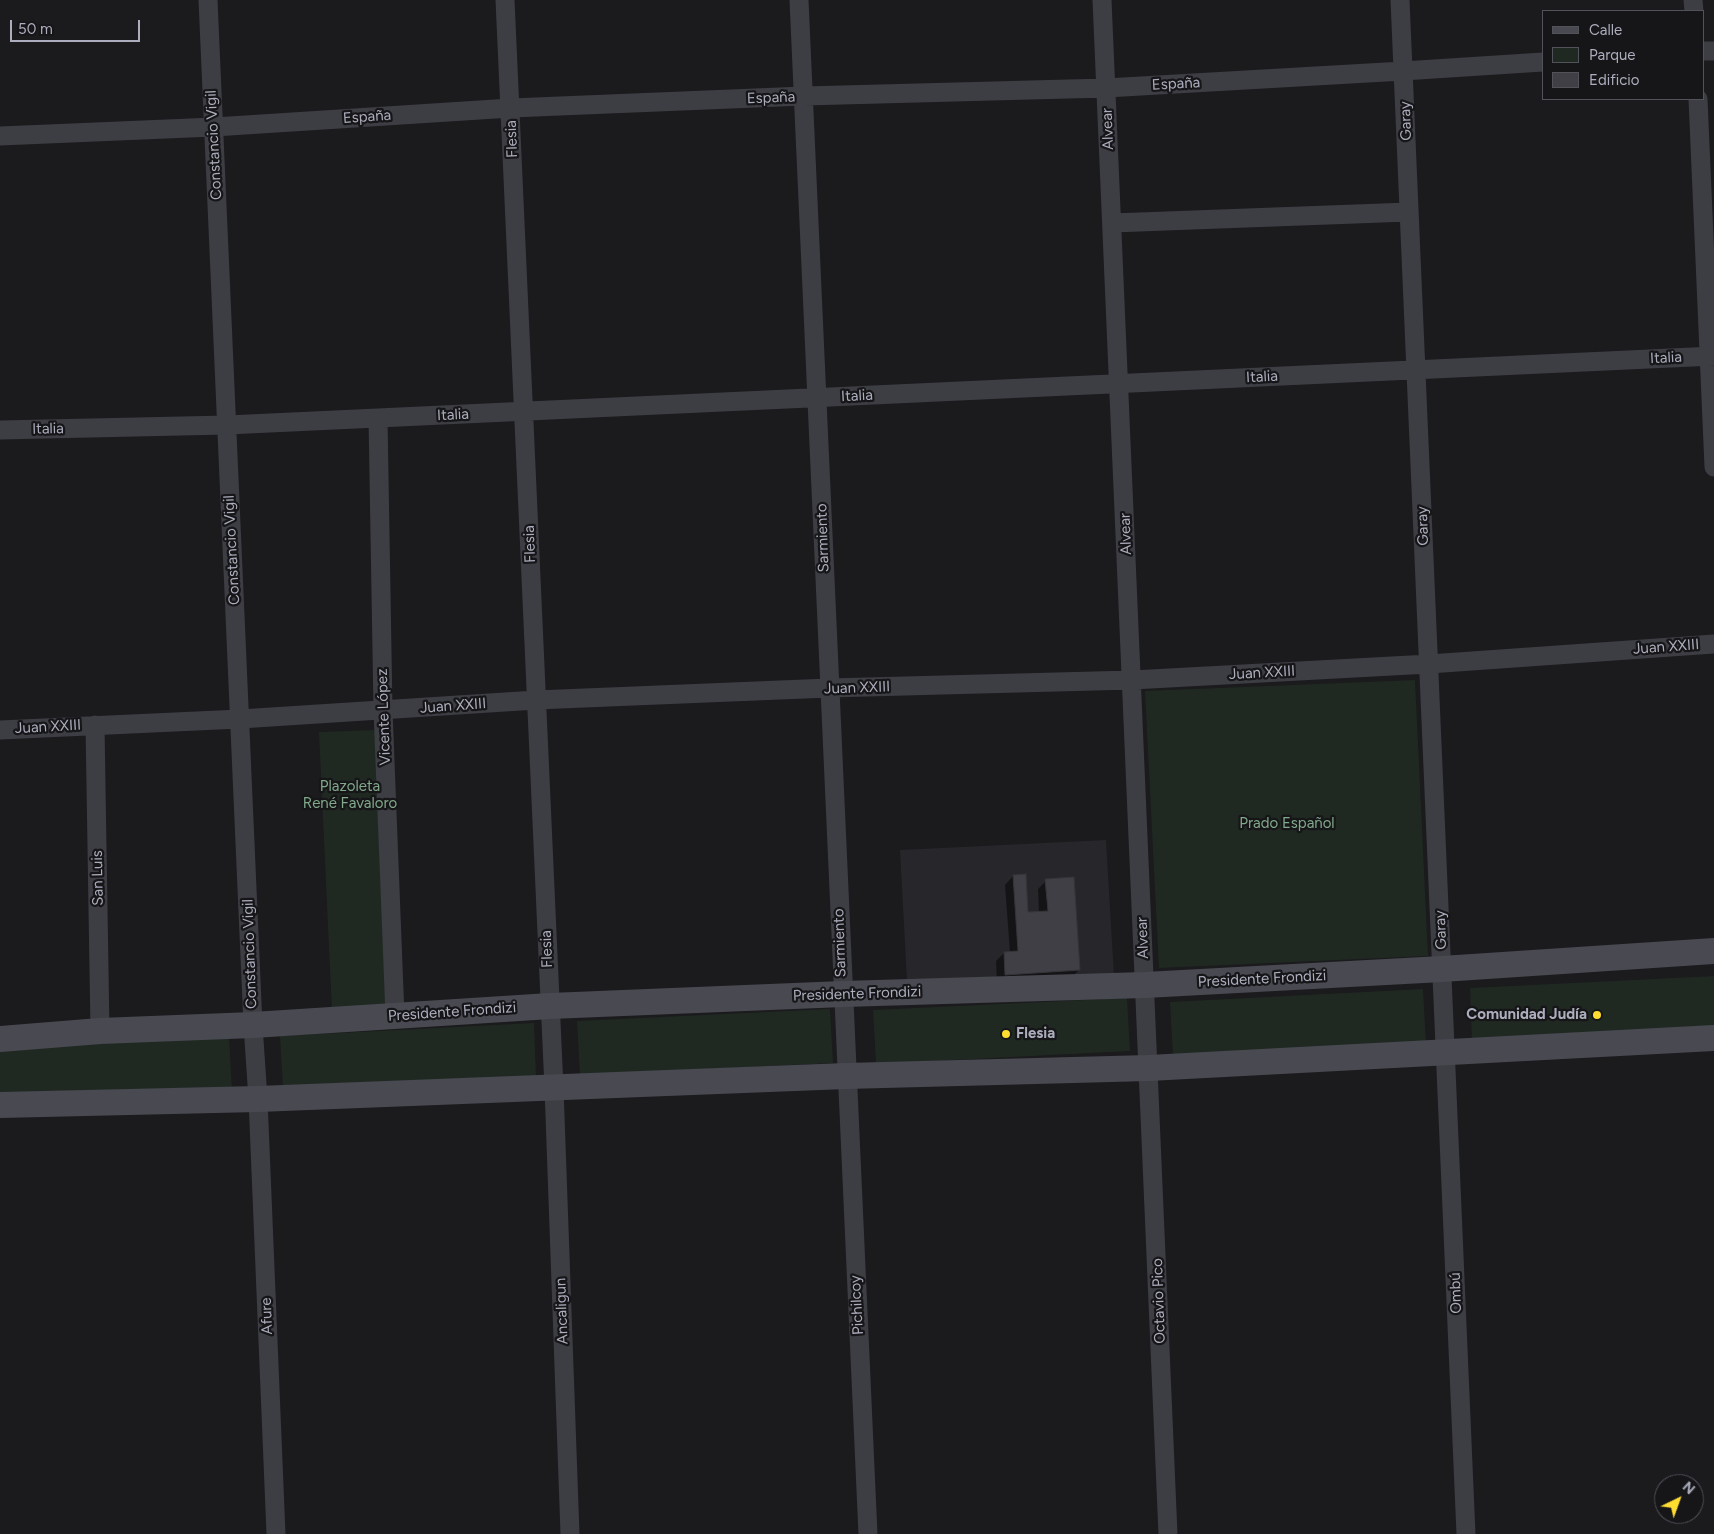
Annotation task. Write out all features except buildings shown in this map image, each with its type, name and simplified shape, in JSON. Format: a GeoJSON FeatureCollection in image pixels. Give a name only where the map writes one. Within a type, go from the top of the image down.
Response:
{"type":"FeatureCollection","features":[{"type":"Feature","properties":{"kind":"main road","name":"Presidente Frondizi"},"geometry":{"type":"LineString","coordinates":[[0,1038],[253,1025],[550,1006],[843,994],[1146,986],[1442,969],[1714,950]]}},
{"type":"Feature","properties":{"kind":"main road"},"geometry":{"type":"LineString","coordinates":[[0,1105],[258,1099],[846,1076],[1149,1068],[1714,1038]]}},
{"type":"Feature","properties":{"kind":"street","name":"Constancio Vigil"},"geometry":{"type":"LineString","coordinates":[[208,0],[253,1025],[258,1099]]}},
{"type":"Feature","properties":{"kind":"street","name":"Flesia"},"geometry":{"type":"LineString","coordinates":[[505,0],[554,1088]]}},
{"type":"Feature","properties":{"kind":"street","name":"Sarmiento"},"geometry":{"type":"LineString","coordinates":[[799,0],[846,1076]]}},
{"type":"Feature","properties":{"kind":"street","name":"Alvear"},"geometry":{"type":"LineString","coordinates":[[1102,0],[1149,1068]]}},
{"type":"Feature","properties":{"kind":"street","name":"Garay"},"geometry":{"type":"LineString","coordinates":[[1400,0],[1446,1051]]}},
{"type":"Feature","properties":{"kind":"street","name":"España"},"geometry":{"type":"LineString","coordinates":[[0,136],[214,127],[511,108],[804,96],[1106,88],[1542,62]]}},
{"type":"Feature","properties":{"kind":"street"},"geometry":{"type":"LineString","coordinates":[[1698,100],[1712,356],[1714,467]]}},
{"type":"Feature","properties":{"kind":"street"},"geometry":{"type":"LineString","coordinates":[[1112,223],[1409,212]]}},
{"type":"Feature","properties":{"kind":"street","name":"Italia"},"geometry":{"type":"LineString","coordinates":[[0,430],[227,425],[1712,356]]}},
{"type":"Feature","properties":{"kind":"street","name":"Vicente López"},"geometry":{"type":"LineString","coordinates":[[378,418],[383,710],[395,1016]]}},
{"type":"Feature","properties":{"kind":"street","name":"Juan XXIII"},"geometry":{"type":"LineString","coordinates":[[0,730],[240,719],[536,700],[829,688],[1132,680],[1429,664],[1714,644]]}},
{"type":"Feature","properties":{"kind":"street","name":"San Luis"},"geometry":{"type":"LineString","coordinates":[[95,725],[100,1032]]}},
{"type":"Feature","properties":{"kind":"street","name":"Ombú"},"geometry":{"type":"LineString","coordinates":[[1446,1051],[1466,1534]]}},
{"type":"Feature","properties":{"kind":"street","name":"Octavio Pico"},"geometry":{"type":"LineString","coordinates":[[1149,1068],[1168,1534]]}},
{"type":"Feature","properties":{"kind":"street","name":"Pichilcoy"},"geometry":{"type":"LineString","coordinates":[[846,1076],[868,1534]]}},
{"type":"Feature","properties":{"kind":"street","name":"Ancaligun"},"geometry":{"type":"LineString","coordinates":[[554,1088],[570,1534]]}},
{"type":"Feature","properties":{"kind":"street","name":"Afure"},"geometry":{"type":"LineString","coordinates":[[258,1099],[276,1534]]}},
{"type":"Feature","properties":{"kind":"shaded area"},"geometry":{"type":"Polygon","coordinates":[[[1106,840],[1114,976],[907,981],[900,850],[1106,840]]]}},
{"type":"Feature","properties":{"kind":"green space","name":"Prado Español"},"geometry":{"type":"Polygon","coordinates":[[[1415,680],[1428,956],[1159,968],[1145,691],[1415,680]]]}},
{"type":"Feature","properties":{"kind":"green space","name":"Plazoleta René Favaloro"},"geometry":{"type":"Polygon","coordinates":[[[376,730],[388,1010],[332,1012],[319,732],[376,730]]]}},
{"type":"Feature","properties":{"kind":"green space"},"geometry":{"type":"Polygon","coordinates":[[[1714,976],[1714,1030],[1472,1042],[1470,988],[1714,976]]]}},
{"type":"Feature","properties":{"kind":"green space"},"geometry":{"type":"Polygon","coordinates":[[[1423,989],[1426,1043],[1173,1056],[1170,1002],[1423,989]]]}},
{"type":"Feature","properties":{"kind":"green space"},"geometry":{"type":"Polygon","coordinates":[[[1127,998],[1130,1051],[876,1064],[873,1010],[1127,998]]]}},
{"type":"Feature","properties":{"kind":"green space"},"geometry":{"type":"Polygon","coordinates":[[[830,1009],[833,1063],[580,1075],[577,1021],[830,1009]]]}},
{"type":"Feature","properties":{"kind":"green space"},"geometry":{"type":"Polygon","coordinates":[[[534,1023],[536,1077],[283,1089],[280,1036],[534,1023]]]}},
{"type":"Feature","properties":{"kind":"green space"},"geometry":{"type":"Polygon","coordinates":[[[229,1036],[232,1090],[0,1102],[0,1048],[229,1036]]]}},
{"type":"Feature","properties":{"kind":"place","name":"Comunidad Judía"},"geometry":{"type":"Point","coordinates":[1597,1015]}},
{"type":"Feature","properties":{"kind":"place","name":"Flesia"},"geometry":{"type":"Point","coordinates":[1006,1034]}}]}
